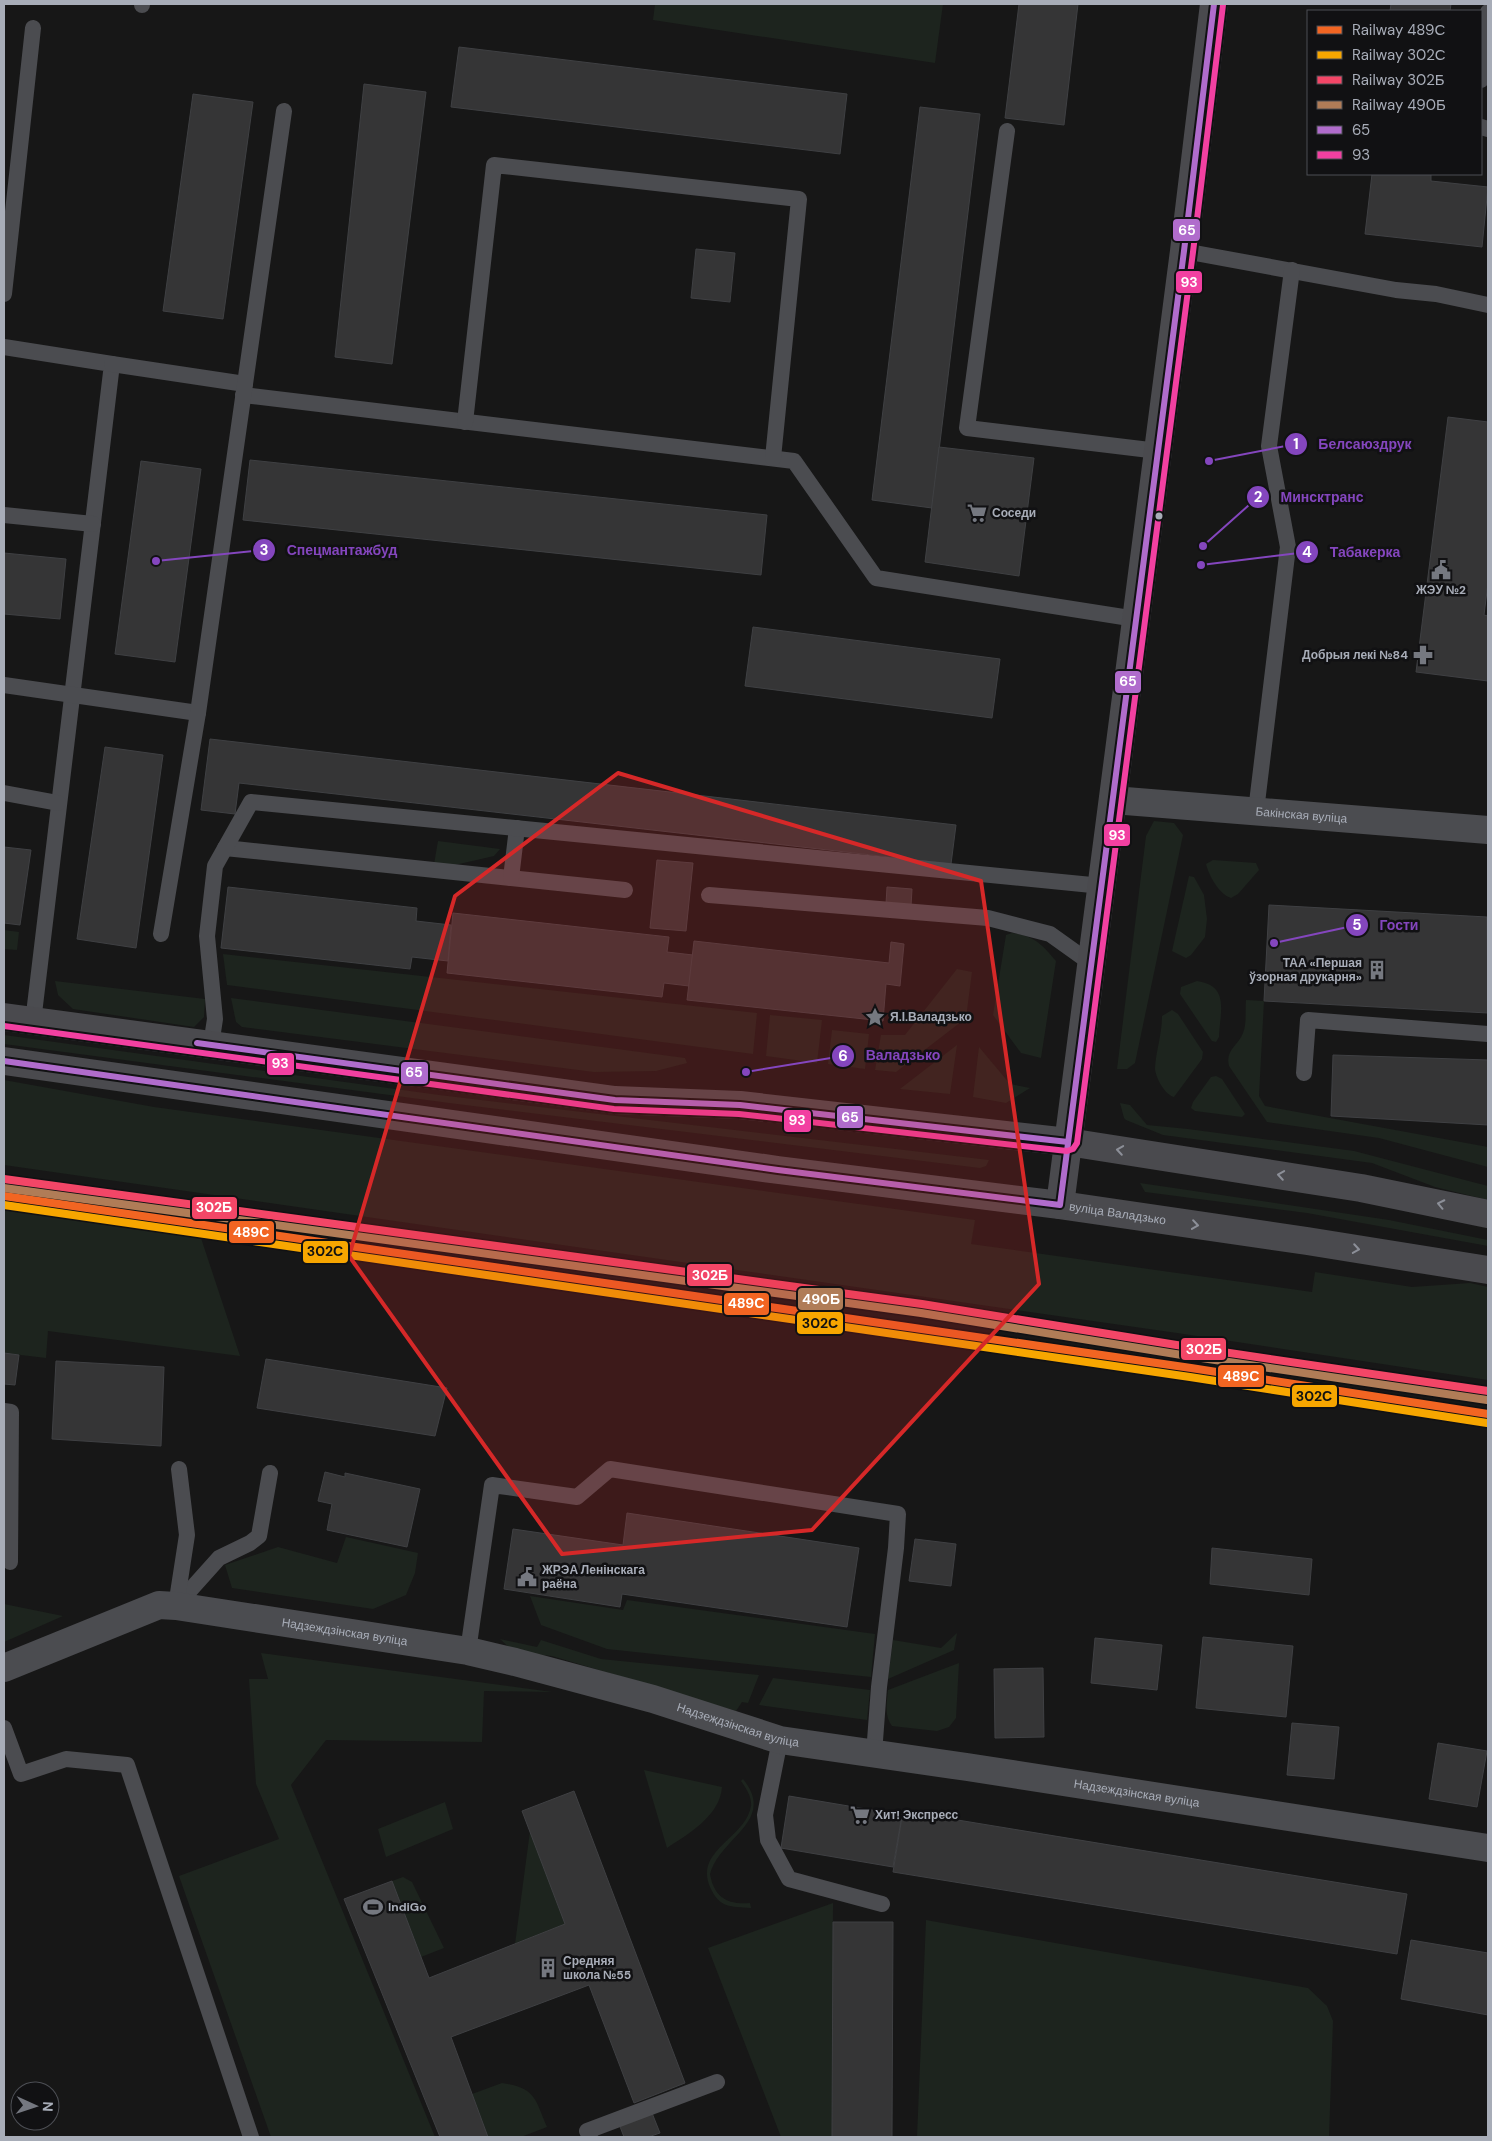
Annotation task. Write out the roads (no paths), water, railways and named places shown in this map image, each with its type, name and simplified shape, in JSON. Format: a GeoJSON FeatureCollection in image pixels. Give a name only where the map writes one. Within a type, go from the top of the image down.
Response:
{"type":"FeatureCollection","features":[{"type":"Feature","properties":{"kind":"main road"},"geometry":{"type":"LineString","coordinates":[[1060,1205],[1184,252],[1214,4]]}},
{"type":"Feature","properties":{"kind":"main road"},"geometry":{"type":"LineString","coordinates":[[4,1017],[615,1100],[740,1105],[1068,1142],[1362,1188],[1488,1214]]}},
{"type":"Feature","properties":{"kind":"main road","name":"вуліца Валадзько"},"geometry":{"type":"LineString","coordinates":[[4,1061],[778,1170],[1060,1205],[1488,1270]]}},
{"type":"Feature","properties":{"kind":"street","name":"Бакінская вуліца"},"geometry":{"type":"LineString","coordinates":[[1113,800],[1488,830]]}},
{"type":"Feature","properties":{"kind":"street","name":"Надзеждзінская вуліца"},"geometry":{"type":"LineString","coordinates":[[4,1668],[159,1605],[176,1606],[468,1651],[654,1700],[780,1740],[968,1767],[1488,1848]]}},
{"type":"Feature","properties":{"kind":"lane"},"geometry":{"type":"LineString","coordinates":[[1482,70],[1488,12]]}},
{"type":"Feature","properties":{"kind":"lane"},"geometry":{"type":"LineString","coordinates":[[4,294],[33,28]]}},
{"type":"Feature","properties":{"kind":"lane"},"geometry":{"type":"LineString","coordinates":[[161,934],[198,713],[284,112]]}},
{"type":"Feature","properties":{"kind":"lane"},"geometry":{"type":"LineString","coordinates":[[1007,131],[967,428],[1158,450]]}},
{"type":"Feature","properties":{"kind":"lane"},"geometry":{"type":"LineString","coordinates":[[465,422],[494,165],[799,199],[773,458]]}},
{"type":"Feature","properties":{"kind":"lane"},"geometry":{"type":"LineString","coordinates":[[1184,252],[1396,290],[1436,294],[1488,305]]}},
{"type":"Feature","properties":{"kind":"lane"},"geometry":{"type":"LineString","coordinates":[[1256,811],[1288,547],[1269,446],[1292,270]]}},
{"type":"Feature","properties":{"kind":"lane"},"geometry":{"type":"LineString","coordinates":[[4,347],[112,364],[244,389],[465,422],[794,461],[876,578],[1136,618]]}},
{"type":"Feature","properties":{"kind":"lane"},"geometry":{"type":"LineString","coordinates":[[33,1022],[112,364]]}},
{"type":"Feature","properties":{"kind":"lane"},"geometry":{"type":"LineString","coordinates":[[4,515],[93,524]]}},
{"type":"Feature","properties":{"kind":"lane"},"geometry":{"type":"LineString","coordinates":[[4,685],[198,713]]}},
{"type":"Feature","properties":{"kind":"lane"},"geometry":{"type":"LineString","coordinates":[[4,793],[58,803]]}},
{"type":"Feature","properties":{"kind":"lane"},"geometry":{"type":"LineString","coordinates":[[211,1045],[215,1019],[214,989],[207,936],[215,866],[251,802],[1102,886]]}},
{"type":"Feature","properties":{"kind":"lane"},"geometry":{"type":"LineString","coordinates":[[511,878],[517,828]]}},
{"type":"Feature","properties":{"kind":"lane"},"geometry":{"type":"LineString","coordinates":[[225,848],[625,890]]}},
{"type":"Feature","properties":{"kind":"lane"},"geometry":{"type":"LineString","coordinates":[[709,895],[988,918],[1050,934],[1092,964]]}},
{"type":"Feature","properties":{"kind":"lane"},"geometry":{"type":"LineString","coordinates":[[1304,1073],[1308,1020],[1488,1034]]}},
{"type":"Feature","properties":{"kind":"lane"},"geometry":{"type":"LineString","coordinates":[[4,1410],[11,1412],[10,1562]]}},
{"type":"Feature","properties":{"kind":"lane"},"geometry":{"type":"LineString","coordinates":[[176,1606],[187,1535],[179,1469]]}},
{"type":"Feature","properties":{"kind":"lane"},"geometry":{"type":"LineString","coordinates":[[468,1651],[492,1485],[577,1497],[610,1469],[898,1514],[896,1548],[878,1686],[874,1754]]}},
{"type":"Feature","properties":{"kind":"lane"},"geometry":{"type":"LineString","coordinates":[[176,1606],[220,1558],[250,1543],[259,1536],[270,1473]]}},
{"type":"Feature","properties":{"kind":"lane"},"geometry":{"type":"LineString","coordinates":[[4,1728],[21,1774],[66,1759],[127,1765],[251,2137]]}},
{"type":"Feature","properties":{"kind":"lane"},"geometry":{"type":"LineString","coordinates":[[780,1740],[765,1815],[768,1840],[789,1879],[882,1904]]}},
{"type":"Feature","properties":{"kind":"lane"},"geometry":{"type":"LineString","coordinates":[[590,2137],[587,2131],[716,2082]]}},
{"type":"Feature","properties":{"kind":"rail line","name":"302Б"},"geometry":{"type":"LineString","coordinates":[[4,1179],[922,1304],[1189,1347],[1488,1391]]}},
{"type":"Feature","properties":{"kind":"rail line","name":"490Б"},"geometry":{"type":"LineString","coordinates":[[4,1188],[921,1313],[1188,1356],[1487,1400]]}},
{"type":"Feature","properties":{"kind":"rail line","name":"489С"},"geometry":{"type":"LineString","coordinates":[[4,1196],[1191,1368],[1488,1414]]}},
{"type":"Feature","properties":{"kind":"rail line","name":"302С"},"geometry":{"type":"LineString","coordinates":[[4,1205],[1190,1377],[1487,1423]]}},
{"type":"Feature","properties":{"kind":"place","name":"Белсаюздрук"},"geometry":{"type":"Point","coordinates":[1209,461]}},
{"type":"Feature","properties":{"kind":"place","name":"Соседи"},"geometry":{"type":"Point","coordinates":[977,513]}},
{"type":"Feature","properties":{"kind":"place","name":"Минсктранс"},"geometry":{"type":"Point","coordinates":[1203,546]}},
{"type":"Feature","properties":{"kind":"place","name":"Спецмантажбуд"},"geometry":{"type":"Point","coordinates":[156,561]}},
{"type":"Feature","properties":{"kind":"place","name":"Табакерка"},"geometry":{"type":"Point","coordinates":[1201,565]}},
{"type":"Feature","properties":{"kind":"place","name":"ЖЭУ №2"},"geometry":{"type":"Point","coordinates":[1441,570]}},
{"type":"Feature","properties":{"kind":"place","name":"Добрыя лекі №84"},"geometry":{"type":"Point","coordinates":[1423,655]}},
{"type":"Feature","properties":{"kind":"place","name":"Гости"},"geometry":{"type":"Point","coordinates":[1274,943]}},
{"type":"Feature","properties":{"kind":"place","name":"ТАА «Першая ўзорная друкарня»"},"geometry":{"type":"Point","coordinates":[1377,970]}},
{"type":"Feature","properties":{"kind":"place","name":"Я.І.Валадзько"},"geometry":{"type":"Point","coordinates":[875,1017]}},
{"type":"Feature","properties":{"kind":"place","name":"Валадзько"},"geometry":{"type":"Point","coordinates":[746,1072]}},
{"type":"Feature","properties":{"kind":"place","name":"ЖРЭА Ленінскага раёна"},"geometry":{"type":"Point","coordinates":[527,1577]}},
{"type":"Feature","properties":{"kind":"place","name":"Хит! Экспресс"},"geometry":{"type":"Point","coordinates":[860,1815]}},
{"type":"Feature","properties":{"kind":"place","name":"IndiGo"},"geometry":{"type":"Point","coordinates":[373,1907]}},
{"type":"Feature","properties":{"kind":"place","name":"Средняя школа №55"},"geometry":{"type":"Point","coordinates":[548,1968]}}]}
